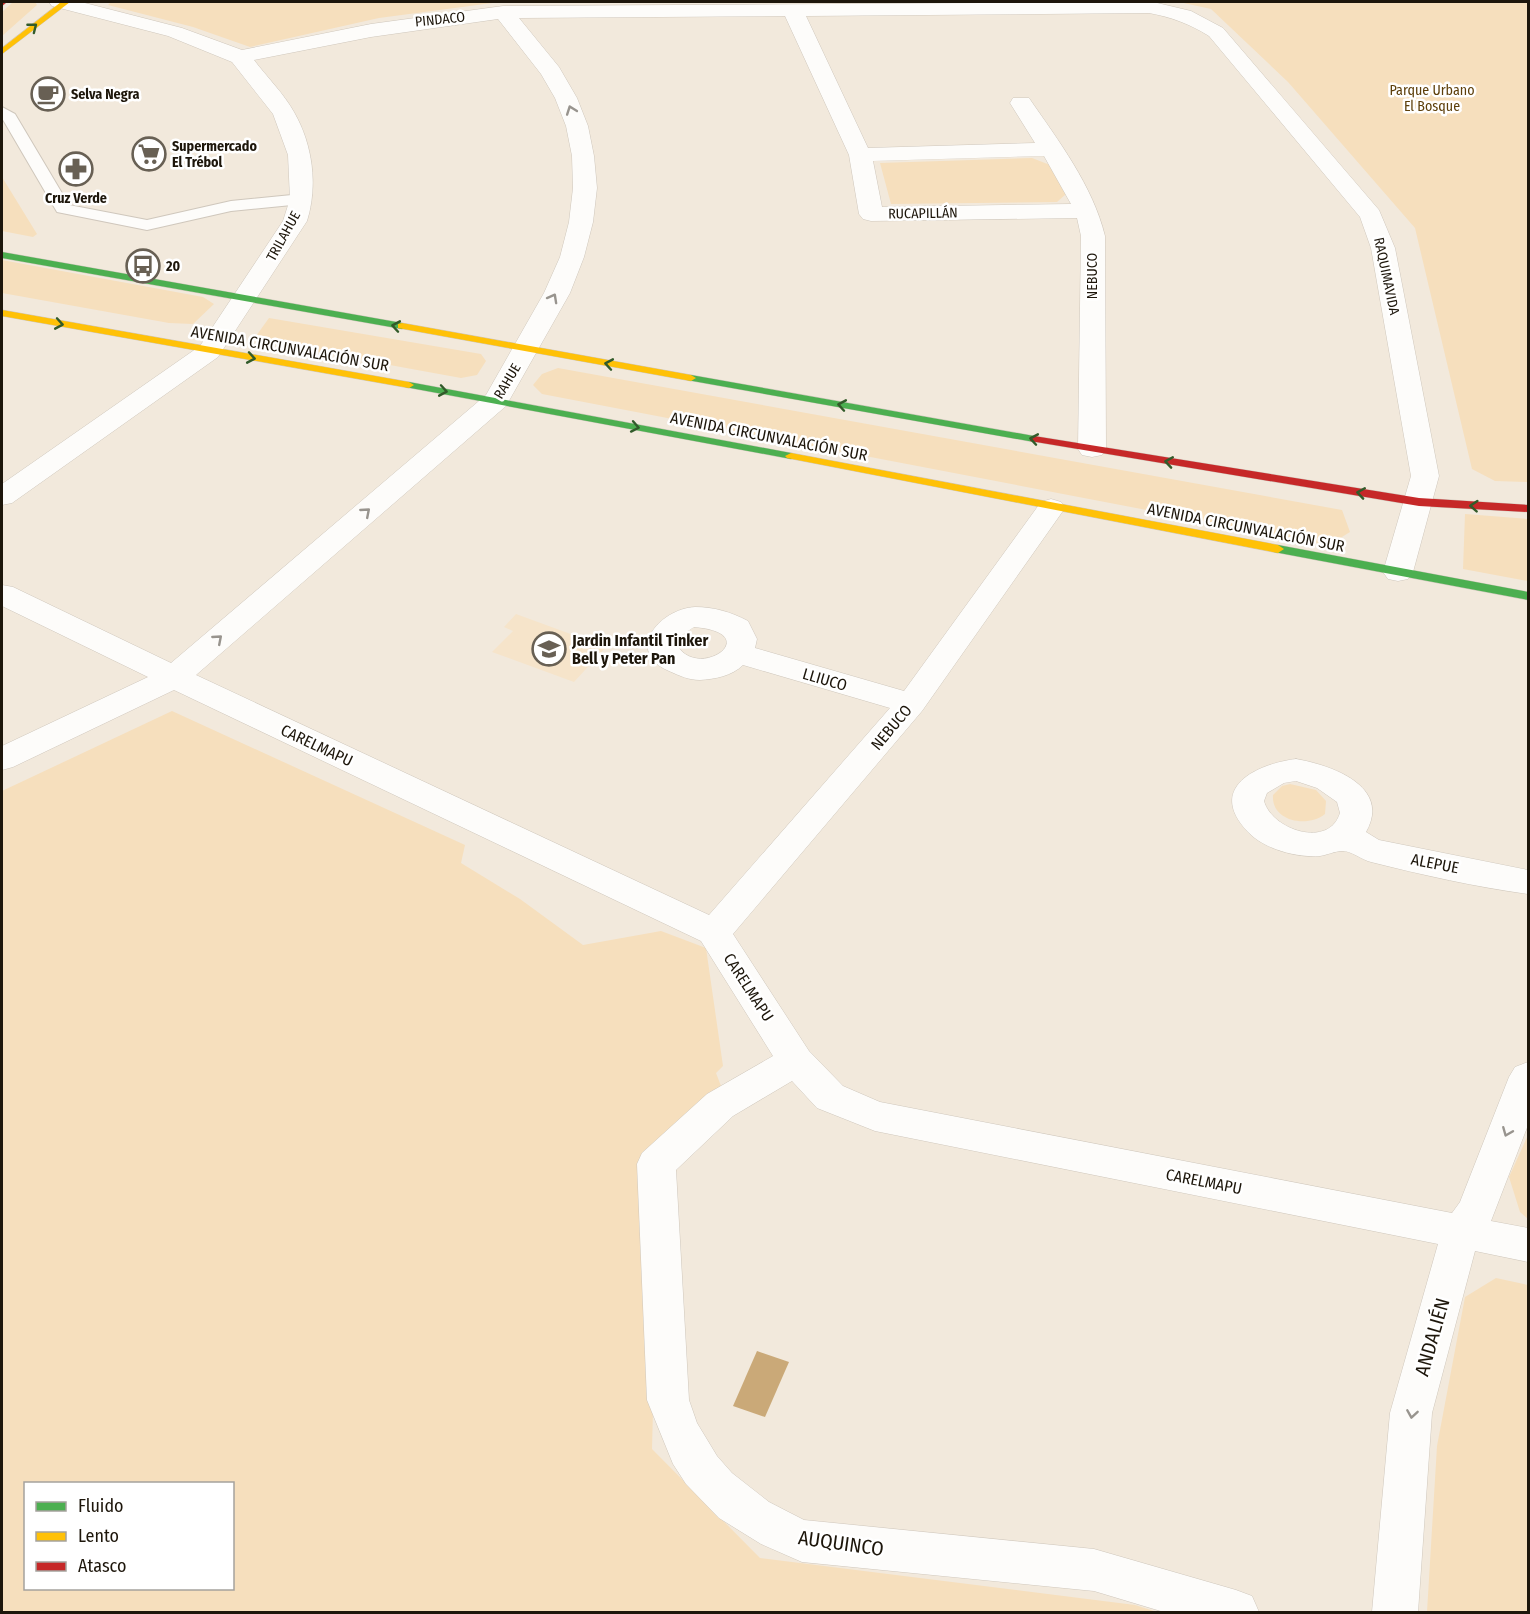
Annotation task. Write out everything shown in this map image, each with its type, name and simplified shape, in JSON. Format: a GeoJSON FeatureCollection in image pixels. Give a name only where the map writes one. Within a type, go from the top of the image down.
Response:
{"type":"FeatureCollection","features":[{"type":"Feature","properties":{"kind":"main road"},"geometry":{"type":"LineString","coordinates":[[2,52],[63,2]]}},
{"type":"Feature","properties":{"kind":"main road"},"geometry":{"type":"LineString","coordinates":[[2,255],[1092,450],[1419,502],[1528,509]]}},
{"type":"Feature","properties":{"kind":"main road","name":"AVENIDA CIRCUNVALACIÓN SUR"},"geometry":{"type":"LineString","coordinates":[[9,317],[497,400],[1528,596]]}},
{"type":"Feature","properties":{"kind":"street"},"geometry":{"type":"LineString","coordinates":[[63,2],[175,32],[240,57]]}},
{"type":"Feature","properties":{"kind":"street","name":"PINDACO"},"geometry":{"type":"LineString","coordinates":[[240,57],[333,35],[411,22],[503,12],[1149,8]]}},
{"type":"Feature","properties":{"kind":"street","name":"RAQUIMAVIDA"},"geometry":{"type":"LineString","coordinates":[[1149,8],[1188,16],[1216,32],[1371,215],[1383,248],[1425,476],[1398,572]]}},
{"type":"Feature","properties":{"kind":"street","name":"RUCAPILLÁN"},"geometry":{"type":"LineString","coordinates":[[795,11],[796,19],[860,155],[871,214],[1087,211]]}},
{"type":"Feature","properties":{"kind":"street","name":"RAHUE"},"geometry":{"type":"LineString","coordinates":[[174,677],[497,400],[557,293],[572,257],[581,222],[585,188],[583,156],[577,126],[566,98],[545,63],[503,12]]}},
{"type":"Feature","properties":{"kind":"street","name":"TRILAHUE"},"geometry":{"type":"LineString","coordinates":[[2,497],[209,351],[295,221],[302,199],[299,154],[284,113],[240,57]]}},
{"type":"Feature","properties":{"kind":"street","name":"NEBUCO"},"geometry":{"type":"LineString","coordinates":[[1021,103],[1087,211],[1093,236],[1092,450]]}},
{"type":"Feature","properties":{"kind":"street"},"geometry":{"type":"LineString","coordinates":[[860,155],[1051,150]]}},
{"type":"Feature","properties":{"kind":"street","name":"NEBUCO"},"geometry":{"type":"LineString","coordinates":[[713,932],[737,908],[911,704],[1051,507]]}},
{"type":"Feature","properties":{"kind":"street"},"geometry":{"type":"LineString","coordinates":[[2,594],[174,677]]}},
{"type":"Feature","properties":{"kind":"street","name":"LLIUCO"},"geometry":{"type":"LineString","coordinates":[[739,654],[911,704]]}},
{"type":"Feature","properties":{"kind":"street"},"geometry":{"type":"LineString","coordinates":[[2,759],[174,677]]}},
{"type":"Feature","properties":{"kind":"street","name":"CARELMAPU"},"geometry":{"type":"LineString","coordinates":[[174,677],[713,932],[796,1061],[830,1097],[874,1116],[1528,1245]]}},
{"type":"Feature","properties":{"kind":"street","name":"ALEPUE"},"geometry":{"type":"LineString","coordinates":[[1344,835],[1370,850],[1528,882]]}},
{"type":"Feature","properties":{"kind":"street","name":"AUQUINCO"},"geometry":{"type":"LineString","coordinates":[[796,1061],[720,1105],[656,1164],[668,1400],[678,1431],[693,1461],[715,1488],[740,1510],[769,1527],[802,1541],[1094,1570],[1236,1612]]}},
{"type":"Feature","properties":{"kind":"street","name":"ANDALIÉN"},"geometry":{"type":"LineString","coordinates":[[1395,1612],[1411,1413],[1461,1231],[1476,1210],[1528,1077]]}},
{"type":"Feature","properties":{"kind":"lane"},"geometry":{"type":"LineString","coordinates":[[2,111],[7,114],[63,209],[147,225],[231,206],[302,199]]}},
{"type":"Feature","properties":{"kind":"shaded area","name":"Jardin Infantil Tinker Bell y Peter Pan"},"geometry":{"type":"Polygon","coordinates":[[[516,614],[606,647],[574,682],[492,652],[513,631],[504,627],[516,614]]]}},
{"type":"Feature","properties":{"kind":"shaded area"},"geometry":{"type":"Polygon","coordinates":[[[757,1351],[789,1362],[765,1417],[733,1406],[757,1351]]]}},
{"type":"Feature","properties":{"kind":"green space"},"geometry":{"type":"Polygon","coordinates":[[[13,2],[35,2],[37,5],[2,36],[2,12],[13,2]]]}},
{"type":"Feature","properties":{"kind":"green space"},"geometry":{"type":"Polygon","coordinates":[[[111,2],[500,2],[379,18],[250,47],[193,27],[108,5],[111,2]]]}},
{"type":"Feature","properties":{"kind":"green space","name":"Parque Urbano El Bosque"},"geometry":{"type":"Polygon","coordinates":[[[1179,2],[1528,2],[1528,482],[1495,481],[1472,469],[1415,228],[1288,82],[1211,9],[1179,2]]]}},
{"type":"Feature","properties":{"kind":"green space"},"geometry":{"type":"Polygon","coordinates":[[[1032,158],[1050,165],[1066,194],[1057,202],[891,204],[880,163],[1032,158]]]}},
{"type":"Feature","properties":{"kind":"green space"},"geometry":{"type":"Polygon","coordinates":[[[2,177],[37,234],[33,237],[2,231],[2,177]]]}},
{"type":"Feature","properties":{"kind":"green space"},"geometry":{"type":"Polygon","coordinates":[[[2,260],[203,297],[214,304],[193,324],[169,323],[2,293],[2,260]]]}},
{"type":"Feature","properties":{"kind":"green space"},"geometry":{"type":"Polygon","coordinates":[[[269,318],[481,354],[486,361],[477,375],[461,378],[253,340],[269,318]]]}},
{"type":"Feature","properties":{"kind":"green space"},"geometry":{"type":"Polygon","coordinates":[[[558,368],[1342,510],[1350,532],[1329,545],[542,394],[533,385],[542,374],[558,368]]]}},
{"type":"Feature","properties":{"kind":"green space"},"geometry":{"type":"Polygon","coordinates":[[[1465,514],[1528,519],[1528,581],[1463,569],[1465,514]]]}},
{"type":"Feature","properties":{"kind":"green space"},"geometry":{"type":"Polygon","coordinates":[[[172,711],[465,845],[461,863],[520,899],[583,945],[661,931],[706,948],[723,1066],[716,1073],[721,1086],[690,1111],[677,1165],[655,1331],[652,1449],[760,1558],[1135,1605],[1157,1612],[2,1612],[2,791],[172,711]]]}},
{"type":"Feature","properties":{"kind":"green space"},"geometry":{"type":"Polygon","coordinates":[[[1290,784],[1316,790],[1326,801],[1325,814],[1309,821],[1284,817],[1274,804],[1273,795],[1282,786],[1290,784]]]}},
{"type":"Feature","properties":{"kind":"green space"},"geometry":{"type":"Polygon","coordinates":[[[1528,1135],[1528,1219],[1520,1212],[1509,1177],[1528,1135]]]}},
{"type":"Feature","properties":{"kind":"green space"},"geometry":{"type":"Polygon","coordinates":[[[1496,1278],[1528,1285],[1528,1612],[1427,1612],[1437,1446],[1465,1297],[1496,1278]]]}},
{"type":"Feature","properties":{"kind":"traffic: fast"},"geometry":{"type":"LineString","coordinates":[[2,255],[402,326]]}},
{"type":"Feature","properties":{"kind":"traffic: fast"},"geometry":{"type":"LineString","coordinates":[[691,378],[1034,439]]}},
{"type":"Feature","properties":{"kind":"traffic: fast"},"geometry":{"type":"LineString","coordinates":[[409,385],[791,456]]}},
{"type":"Feature","properties":{"kind":"traffic: fast"},"geometry":{"type":"LineString","coordinates":[[1278,549],[1528,596]]}},
{"type":"Feature","properties":{"kind":"traffic: slow"},"geometry":{"type":"LineString","coordinates":[[2,52],[66,2]]}},
{"type":"Feature","properties":{"kind":"traffic: slow"},"geometry":{"type":"LineString","coordinates":[[2,313],[409,385]]}},
{"type":"Feature","properties":{"kind":"traffic: slow"},"geometry":{"type":"LineString","coordinates":[[402,326],[691,378]]}},
{"type":"Feature","properties":{"kind":"traffic: slow"},"geometry":{"type":"LineString","coordinates":[[791,456],[1278,549]]}},
{"type":"Feature","properties":{"kind":"traffic: jam"},"geometry":{"type":"LineString","coordinates":[[1034,439],[1419,502],[1528,509]]}},
{"type":"Feature","properties":{"kind":"place","name":"Selva Negra"},"geometry":{"type":"Point","coordinates":[48,94]}},
{"type":"Feature","properties":{"kind":"place","name":"Supermercado El Trébol"},"geometry":{"type":"Point","coordinates":[149,154]}},
{"type":"Feature","properties":{"kind":"place","name":"Cruz Verde"},"geometry":{"type":"Point","coordinates":[76,169]}},
{"type":"Feature","properties":{"kind":"place","name":"20"},"geometry":{"type":"Point","coordinates":[143,266]}},
{"type":"Feature","properties":{"kind":"place","name":"Jardin Infantil Tinker Bell y Peter Pan"},"geometry":{"type":"Point","coordinates":[549,649]}}]}
